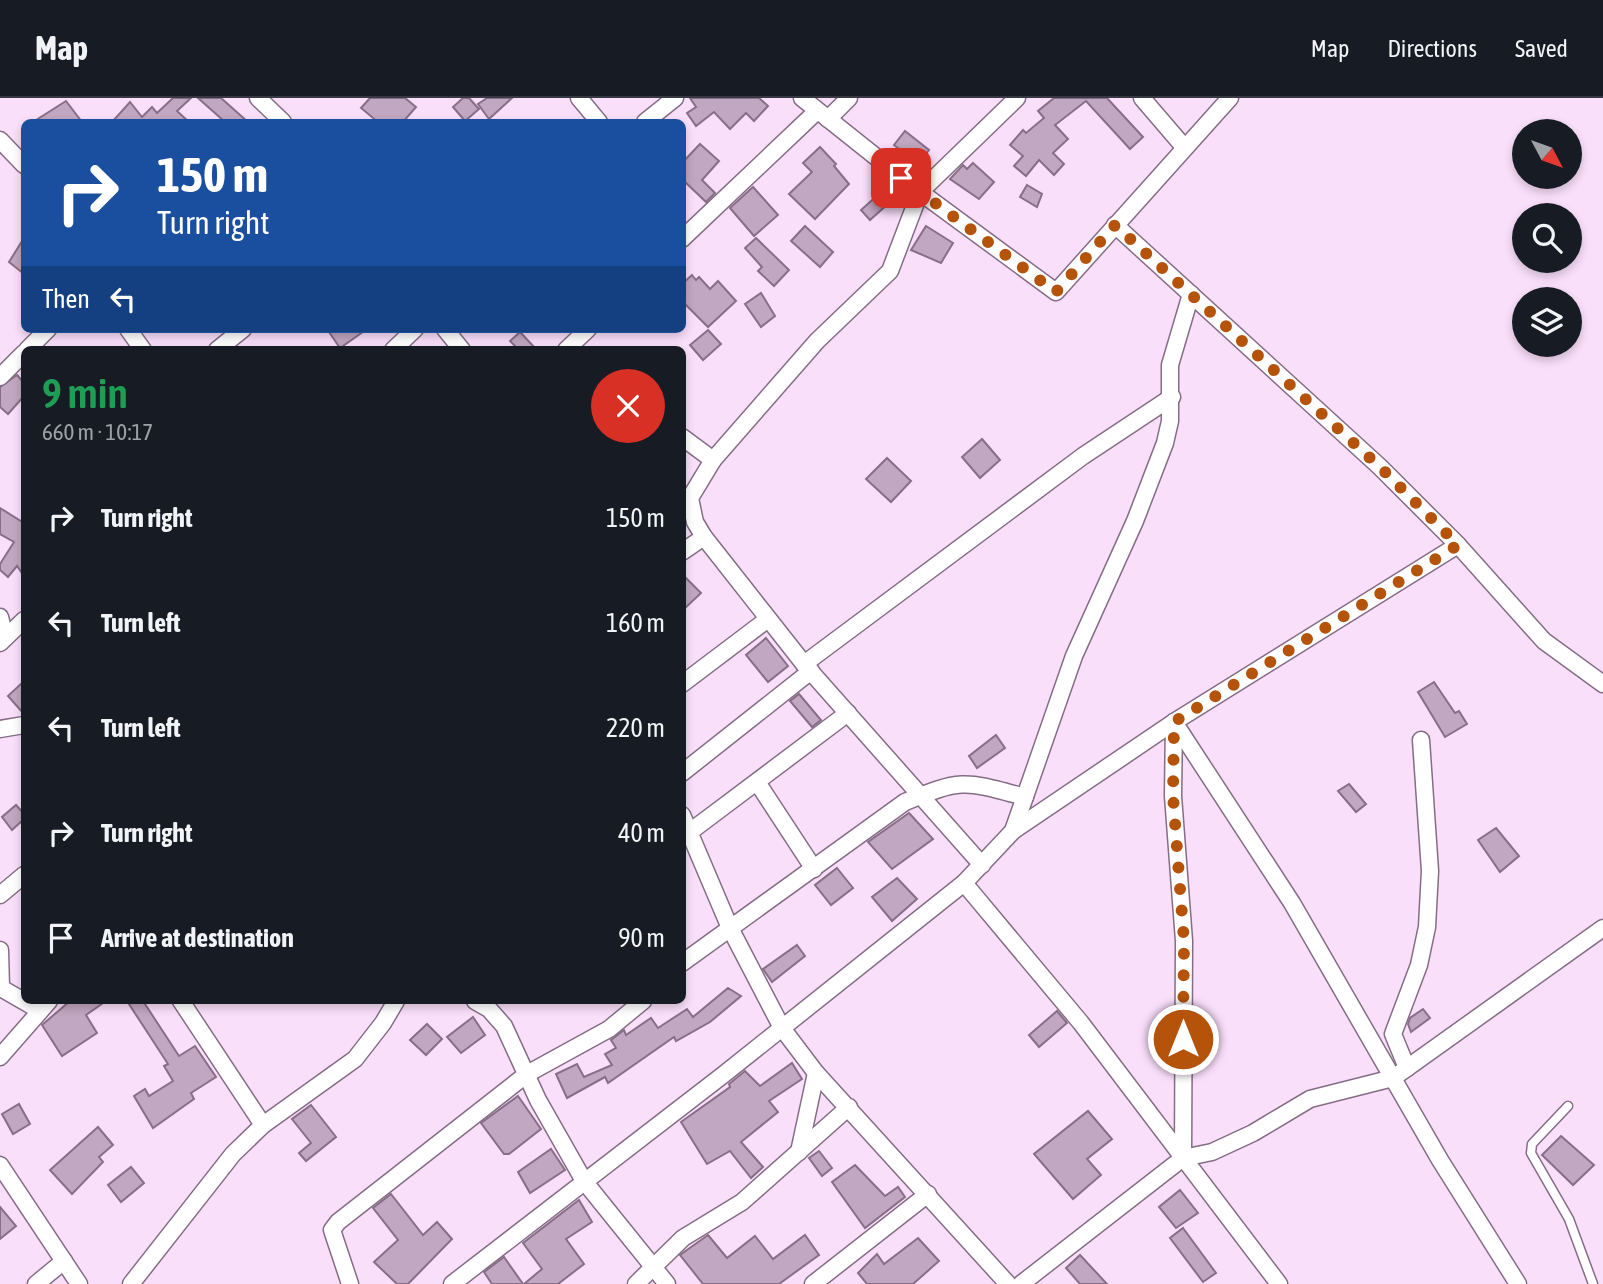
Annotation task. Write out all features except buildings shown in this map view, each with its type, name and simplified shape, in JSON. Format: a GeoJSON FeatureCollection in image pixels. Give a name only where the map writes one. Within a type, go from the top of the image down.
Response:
{"type":"FeatureCollection","features":[{"type":"Feature","properties":{"kind":"street"},"geometry":{"type":"LineString","coordinates":[[579,98],[596,119]]}},
{"type":"Feature","properties":{"kind":"street"},"geometry":{"type":"LineString","coordinates":[[649,119],[675,98]]}},
{"type":"Feature","properties":{"kind":"street"},"geometry":{"type":"LineString","coordinates":[[802,98],[920,192],[1056,292],[1230,98]]}},
{"type":"Feature","properties":{"kind":"street"},"geometry":{"type":"LineString","coordinates":[[686,235],[823,115],[849,98]]}},
{"type":"Feature","properties":{"kind":"street"},"geometry":{"type":"LineString","coordinates":[[982,865],[768,619],[704,537],[695,522],[690,498],[713,460],[817,341],[890,271],[920,192],[1017,98]]}},
{"type":"Feature","properties":{"kind":"street"},"geometry":{"type":"LineString","coordinates":[[1142,98],[1184,147]]}},
{"type":"Feature","properties":{"kind":"street"},"geometry":{"type":"LineString","coordinates":[[0,141],[21,162]]}},
{"type":"Feature","properties":{"kind":"street"},"geometry":{"type":"LineString","coordinates":[[1115,225],[1380,467],[1458,545],[1538,636],[1603,684]]}},
{"type":"Feature","properties":{"kind":"street"},"geometry":{"type":"LineString","coordinates":[[1013,831],[1074,656],[1135,520],[1165,443],[1172,397],[1170,365],[1191,294]]}},
{"type":"Feature","properties":{"kind":"street"},"geometry":{"type":"LineString","coordinates":[[31,346],[44,333]]}},
{"type":"Feature","properties":{"kind":"street"},"geometry":{"type":"LineString","coordinates":[[222,346],[238,333]]}},
{"type":"Feature","properties":{"kind":"street"},"geometry":{"type":"LineString","coordinates":[[397,346],[411,333]]}},
{"type":"Feature","properties":{"kind":"street"},"geometry":{"type":"LineString","coordinates":[[570,346],[584,333]]}},
{"type":"Feature","properties":{"kind":"street"},"geometry":{"type":"LineString","coordinates":[[0,377],[21,356]]}},
{"type":"Feature","properties":{"kind":"street"},"geometry":{"type":"LineString","coordinates":[[686,770],[808,668],[1083,456],[1172,397]]}},
{"type":"Feature","properties":{"kind":"street"},"geometry":{"type":"LineString","coordinates":[[686,440],[713,460]]}},
{"type":"Feature","properties":{"kind":"street"},"geometry":{"type":"LineString","coordinates":[[686,549],[704,537]]}},
{"type":"Feature","properties":{"kind":"street"},"geometry":{"type":"LineString","coordinates":[[452,1284],[964,883],[1013,831],[1174,722],[1458,545]]}},
{"type":"Feature","properties":{"kind":"street"},"geometry":{"type":"LineString","coordinates":[[0,617],[2,640]]}},
{"type":"Feature","properties":{"kind":"street"},"geometry":{"type":"LineString","coordinates":[[686,681],[768,619]]}},
{"type":"Feature","properties":{"kind":"street"},"geometry":{"type":"LineString","coordinates":[[2,640],[21,623]]}},
{"type":"Feature","properties":{"kind":"street"},"geometry":{"type":"LineString","coordinates":[[691,831],[848,713]]}},
{"type":"Feature","properties":{"kind":"street"},"geometry":{"type":"LineString","coordinates":[[1174,722],[1400,1073],[1518,1284]]}},
{"type":"Feature","properties":{"kind":"street"},"geometry":{"type":"LineString","coordinates":[[1174,722],[1173,796],[1184,941],[1183,1157]]}},
{"type":"Feature","properties":{"kind":"street"},"geometry":{"type":"LineString","coordinates":[[0,729],[21,725]]}},
{"type":"Feature","properties":{"kind":"street"},"geometry":{"type":"LineString","coordinates":[[1400,1073],[1393,1034],[1419,965],[1427,928],[1430,871],[1421,740]]}},
{"type":"Feature","properties":{"kind":"street"},"geometry":{"type":"LineString","coordinates":[[757,782],[814,869]]}},
{"type":"Feature","properties":{"kind":"street"},"geometry":{"type":"LineString","coordinates":[[686,960],[905,802],[947,785],[968,782],[1025,797]]}},
{"type":"Feature","properties":{"kind":"street"},"geometry":{"type":"LineString","coordinates":[[686,822],[730,928],[782,1028],[816,1073],[1008,1284]]}},
{"type":"Feature","properties":{"kind":"street"},"geometry":{"type":"LineString","coordinates":[[0,895],[21,878]]}},
{"type":"Feature","properties":{"kind":"street"},"geometry":{"type":"LineString","coordinates":[[964,883],[1081,1023],[1279,1284]]}},
{"type":"Feature","properties":{"kind":"street"},"geometry":{"type":"LineString","coordinates":[[1021,1284],[1183,1157],[1212,1152],[1253,1133],[1310,1099],[1400,1073],[1603,928]]}},
{"type":"Feature","properties":{"kind":"street"},"geometry":{"type":"LineString","coordinates":[[0,950],[1,988],[21,996]]}},
{"type":"Feature","properties":{"kind":"street"},"geometry":{"type":"LineString","coordinates":[[183,1004],[263,1125]]}},
{"type":"Feature","properties":{"kind":"street"},"geometry":{"type":"LineString","coordinates":[[131,1284],[200,1194],[263,1125],[355,1059],[394,1004]]}},
{"type":"Feature","properties":{"kind":"street"},"geometry":{"type":"LineString","coordinates":[[480,1004],[489,1009],[504,1026],[584,1181],[667,1284]]}},
{"type":"Feature","properties":{"kind":"street"},"geometry":{"type":"LineString","coordinates":[[350,1284],[332,1230],[338,1222],[527,1074],[609,1029],[639,1004]]}},
{"type":"Feature","properties":{"kind":"street"},"geometry":{"type":"LineString","coordinates":[[0,1057],[44,1005]]}},
{"type":"Feature","properties":{"kind":"street"},"geometry":{"type":"LineString","coordinates":[[799,1152],[816,1073]]}},
{"type":"Feature","properties":{"kind":"street"},"geometry":{"type":"LineString","coordinates":[[636,1284],[655,1269],[683,1238],[742,1202],[849,1107]]}},
{"type":"Feature","properties":{"kind":"street"},"geometry":{"type":"LineString","coordinates":[[0,1164],[79,1284]]}},
{"type":"Feature","properties":{"kind":"street"},"geometry":{"type":"LineString","coordinates":[[813,1284],[928,1194]]}},
{"type":"Feature","properties":{"kind":"street"},"geometry":{"type":"LineString","coordinates":[[36,1284],[64,1262]]}},
{"type":"Feature","properties":{"kind":"lane"},"geometry":{"type":"LineString","coordinates":[[1568,1106],[1532,1144],[1531,1153],[1569,1219],[1593,1284]]}},
{"type":"Feature","properties":{"kind":"route"},"geometry":{"type":"LineString","coordinates":[[901,178],[1056,292],[1115,225],[1380,467],[1458,545],[1174,722],[1173,796],[1184,941],[1183,1039]]}}]}
